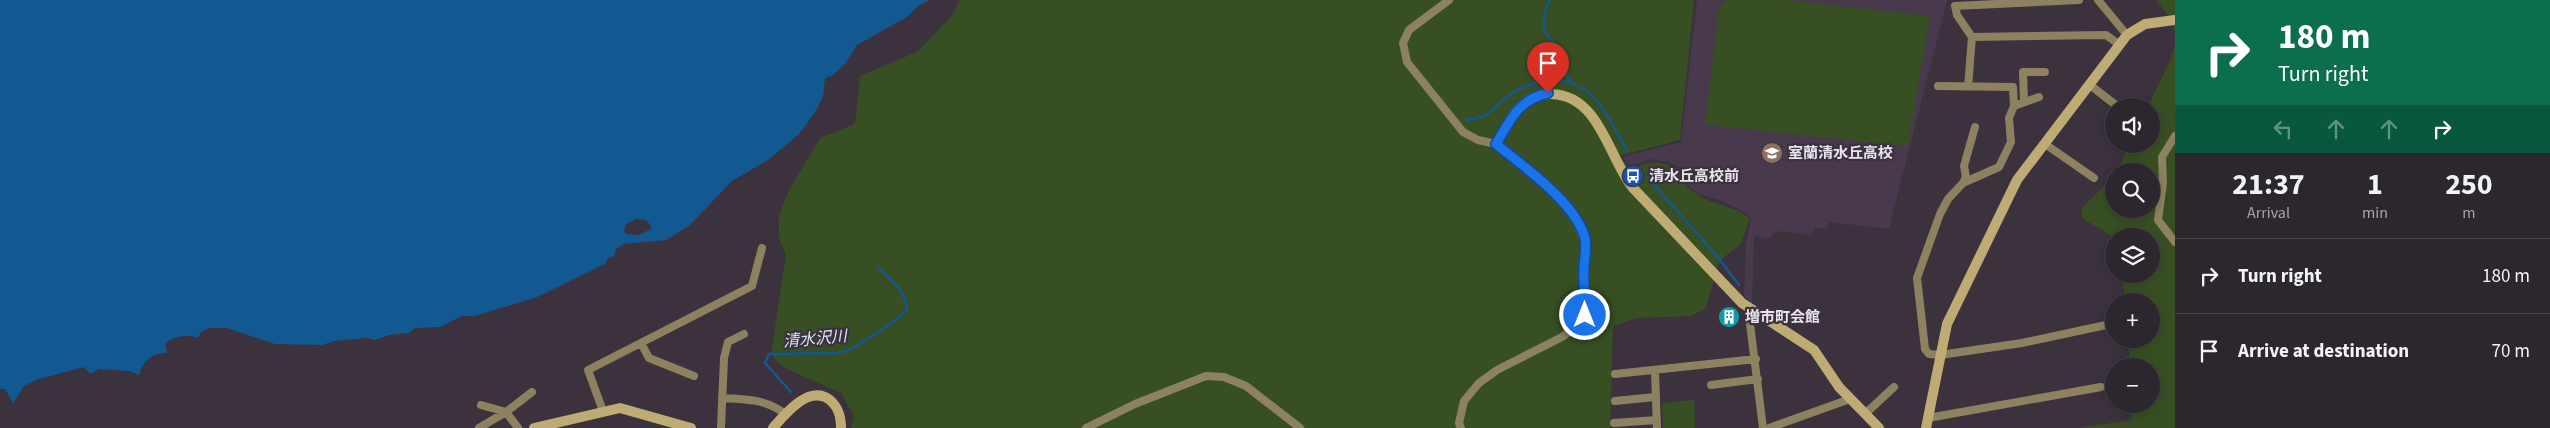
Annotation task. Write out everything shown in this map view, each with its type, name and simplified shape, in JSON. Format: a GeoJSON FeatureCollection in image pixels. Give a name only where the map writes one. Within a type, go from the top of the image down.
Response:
{"type":"FeatureCollection","features":[{"type":"Feature","properties":{"kind":"street"},"geometry":{"type":"LineString","coordinates":[[1449,0],[1409,30],[1404,39],[1403,51],[1407,62],[1463,132],[1478,140],[1496,144],[1545,184],[1573,215],[1586,241],[1583,270],[1585,315],[1576,328],[1498,370],[1480,383],[1464,401],[1459,423],[1461,428]]}},
{"type":"Feature","properties":{"kind":"street"},"geometry":{"type":"LineString","coordinates":[[1968,86],[1972,37],[1957,15],[1955,6],[2079,0]]}},
{"type":"Feature","properties":{"kind":"street"},"geometry":{"type":"LineString","coordinates":[[2098,0],[2127,35]]}},
{"type":"Feature","properties":{"kind":"street"},"geometry":{"type":"LineString","coordinates":[[2101,387],[1927,423],[1947,324],[2017,180],[2127,35],[2145,24],[2175,20]]}},
{"type":"Feature","properties":{"kind":"street"},"geometry":{"type":"LineString","coordinates":[[1972,37],[2106,36],[2120,46]]}},
{"type":"Feature","properties":{"kind":"street"},"geometry":{"type":"LineString","coordinates":[[2024,102],[2023,72],[2045,72]]}},
{"type":"Feature","properties":{"kind":"street"},"geometry":{"type":"LineString","coordinates":[[2090,85],[2107,98]]}},
{"type":"Feature","properties":{"kind":"street"},"geometry":{"type":"LineString","coordinates":[[1938,86],[2013,87],[2014,106],[2009,118],[2011,142],[1999,167],[1963,183]]}},
{"type":"Feature","properties":{"kind":"street"},"geometry":{"type":"LineString","coordinates":[[1496,144],[1512,115],[1531,98],[1548,93],[1561,94],[1582,103],[1595,120],[1625,178],[1633,188],[1748,308],[1814,350],[1850,399],[1875,426]]}},
{"type":"Feature","properties":{"kind":"street"},"geometry":{"type":"LineString","coordinates":[[2014,106],[2039,97]]}},
{"type":"Feature","properties":{"kind":"street"},"geometry":{"type":"LineString","coordinates":[[1975,127],[1964,166],[1966,177],[1948,199],[1940,214],[1917,278],[1925,349],[1929,354],[1940,355],[2022,343],[2105,325]]}},
{"type":"Feature","properties":{"kind":"street"},"geometry":{"type":"LineString","coordinates":[[2175,136],[2162,157],[2163,183],[2158,220],[2175,242]]}},
{"type":"Feature","properties":{"kind":"street"},"geometry":{"type":"LineString","coordinates":[[2045,144],[2094,178]]}},
{"type":"Feature","properties":{"kind":"street"},"geometry":{"type":"LineString","coordinates":[[751,296],[762,248]]}},
{"type":"Feature","properties":{"kind":"street"},"geometry":{"type":"LineString","coordinates":[[603,411],[588,370],[752,286]]}},
{"type":"Feature","properties":{"kind":"street"},"geometry":{"type":"LineString","coordinates":[[1748,308],[1756,359],[1763,428]]}},
{"type":"Feature","properties":{"kind":"street"},"geometry":{"type":"LineString","coordinates":[[721,428],[724,358],[728,342],[744,334]]}},
{"type":"Feature","properties":{"kind":"street"},"geometry":{"type":"LineString","coordinates":[[640,343],[649,358],[694,376]]}},
{"type":"Feature","properties":{"kind":"street"},"geometry":{"type":"LineString","coordinates":[[1615,374],[1756,359]]}},
{"type":"Feature","properties":{"kind":"street"},"geometry":{"type":"LineString","coordinates":[[1614,423],[1657,424],[1655,371]]}},
{"type":"Feature","properties":{"kind":"street"},"geometry":{"type":"LineString","coordinates":[[1086,428],[1134,404],[1206,376],[1224,377],[1246,386],[1300,428]]}},
{"type":"Feature","properties":{"kind":"street"},"geometry":{"type":"LineString","coordinates":[[1712,385],[1758,378]]}},
{"type":"Feature","properties":{"kind":"street"},"geometry":{"type":"LineString","coordinates":[[1865,414],[1894,387]]}},
{"type":"Feature","properties":{"kind":"street"},"geometry":{"type":"LineString","coordinates":[[479,428],[506,412],[532,392]]}},
{"type":"Feature","properties":{"kind":"street"},"geometry":{"type":"LineString","coordinates":[[773,428],[798,402],[820,395],[837,408],[841,417],[841,428]]}},
{"type":"Feature","properties":{"kind":"street"},"geometry":{"type":"LineString","coordinates":[[1615,401],[1655,397]]}},
{"type":"Feature","properties":{"kind":"street"},"geometry":{"type":"LineString","coordinates":[[722,398],[751,399],[775,406],[785,414]]}},
{"type":"Feature","properties":{"kind":"street"},"geometry":{"type":"LineString","coordinates":[[1769,428],[1850,399]]}},
{"type":"Feature","properties":{"kind":"street"},"geometry":{"type":"LineString","coordinates":[[481,405],[506,412],[518,428]]}},
{"type":"Feature","properties":{"kind":"street"},"geometry":{"type":"LineString","coordinates":[[534,428],[620,408],[692,428]]}},
{"type":"Feature","properties":{"kind":"shaded area","name":"室蘭清水丘高校"},"geometry":{"type":"Polygon","coordinates":[[[1697,0],[1947,0],[1889,229],[1830,222],[1826,229],[1816,228],[1810,235],[1775,231],[1771,237],[1766,239],[1754,235],[1752,303],[1744,296],[1746,242],[1751,219],[1747,214],[1723,201],[1698,194],[1679,177],[1681,168],[1668,162],[1650,159],[1630,167],[1622,157],[1681,142],[1697,0]]]}},
{"type":"Feature","properties":{"kind":"green space"},"geometry":{"type":"Polygon","coordinates":[[[960,0],[1694,0],[1680,140],[1619,156],[1630,169],[1661,163],[1680,170],[1678,176],[1695,192],[1710,201],[1738,211],[1750,219],[1740,245],[1720,260],[1705,309],[1691,316],[1636,318],[1613,326],[1610,428],[851,428],[854,416],[841,393],[787,369],[778,363],[771,354],[786,254],[779,239],[779,217],[788,192],[820,138],[855,124],[860,76],[917,52],[950,18],[960,0]]]}},
{"type":"Feature","properties":{"kind":"green space"},"geometry":{"type":"Polygon","coordinates":[[[1727,0],[1785,0],[1930,16],[1908,146],[1705,125],[1719,7],[1727,0]]]}},
{"type":"Feature","properties":{"kind":"green space"},"geometry":{"type":"Polygon","coordinates":[[[2156,0],[2175,0],[2175,34],[2172,20],[2156,0]]]}},
{"type":"Feature","properties":{"kind":"green space"},"geometry":{"type":"Polygon","coordinates":[[[2175,46],[2175,428],[2079,428],[2132,420],[2132,413],[2160,413],[2160,358],[2129,358],[2129,348],[2160,348],[2160,293],[2124,293],[2123,283],[2160,283],[2160,228],[2105,228],[2105,232],[2082,218],[2082,208],[2105,185],[2105,218],[2160,218],[2160,163],[2121,163],[2126,153],[2160,153],[2160,98],[2152,98],[2170,61],[2175,46]]]}},
{"type":"Feature","properties":{"kind":"green space"},"geometry":{"type":"Polygon","coordinates":[[[1694,400],[1695,428],[1663,428],[1662,403],[1694,400]]]}},
{"type":"Feature","properties":{"kind":"water"},"geometry":{"type":"Polygon","coordinates":[[[0,0],[930,0],[918,6],[907,17],[857,45],[845,64],[832,76],[825,78],[823,97],[814,114],[799,134],[768,160],[732,181],[690,225],[666,240],[624,244],[616,249],[614,256],[608,258],[605,264],[537,297],[475,316],[462,316],[440,327],[415,328],[409,333],[389,335],[375,340],[367,338],[334,341],[322,345],[275,344],[227,328],[209,328],[201,332],[198,338],[181,336],[168,341],[165,344],[167,353],[157,354],[149,358],[143,365],[139,375],[129,371],[99,369],[90,374],[84,367],[39,379],[24,386],[13,403],[5,389],[0,389],[0,0]],[[636,219],[626,224],[624,230],[626,234],[639,235],[651,229],[650,224],[645,220],[636,219]]]}},
{"type":"Feature","properties":{"kind":"waterway"},"geometry":{"type":"LineString","coordinates":[[1550,0],[1544,17],[1544,28],[1549,38],[1554,42],[1570,81]]}},
{"type":"Feature","properties":{"kind":"waterway"},"geometry":{"type":"LineString","coordinates":[[1466,120],[1475,119],[1487,114],[1504,99],[1522,88],[1544,81],[1567,82],[1588,92],[1597,101],[1627,150]]}},
{"type":"Feature","properties":{"kind":"waterway"},"geometry":{"type":"LineString","coordinates":[[1648,178],[1717,256],[1739,285]]}},
{"type":"Feature","properties":{"kind":"waterway","name":"清水沢川"},"geometry":{"type":"LineString","coordinates":[[791,392],[765,363],[769,354],[838,353],[850,350],[890,324],[907,310],[901,292],[878,268]]}},
{"type":"Feature","properties":{"kind":"place","name":"室蘭清水丘高校"},"geometry":{"type":"Point","coordinates":[1772,153]}},
{"type":"Feature","properties":{"kind":"place","name":"清水丘高校前"},"geometry":{"type":"Point","coordinates":[1633,176]}},
{"type":"Feature","properties":{"kind":"place","name":"増市町会館"},"geometry":{"type":"Point","coordinates":[1729,317]}},
{"type":"Feature","properties":{"kind":"route"},"geometry":{"type":"LineString","coordinates":[[1548,93],[1531,98],[1522,104],[1512,115],[1496,144],[1545,184],[1573,215],[1584,234],[1586,241],[1583,270],[1586,303],[1585,315]]}}]}
